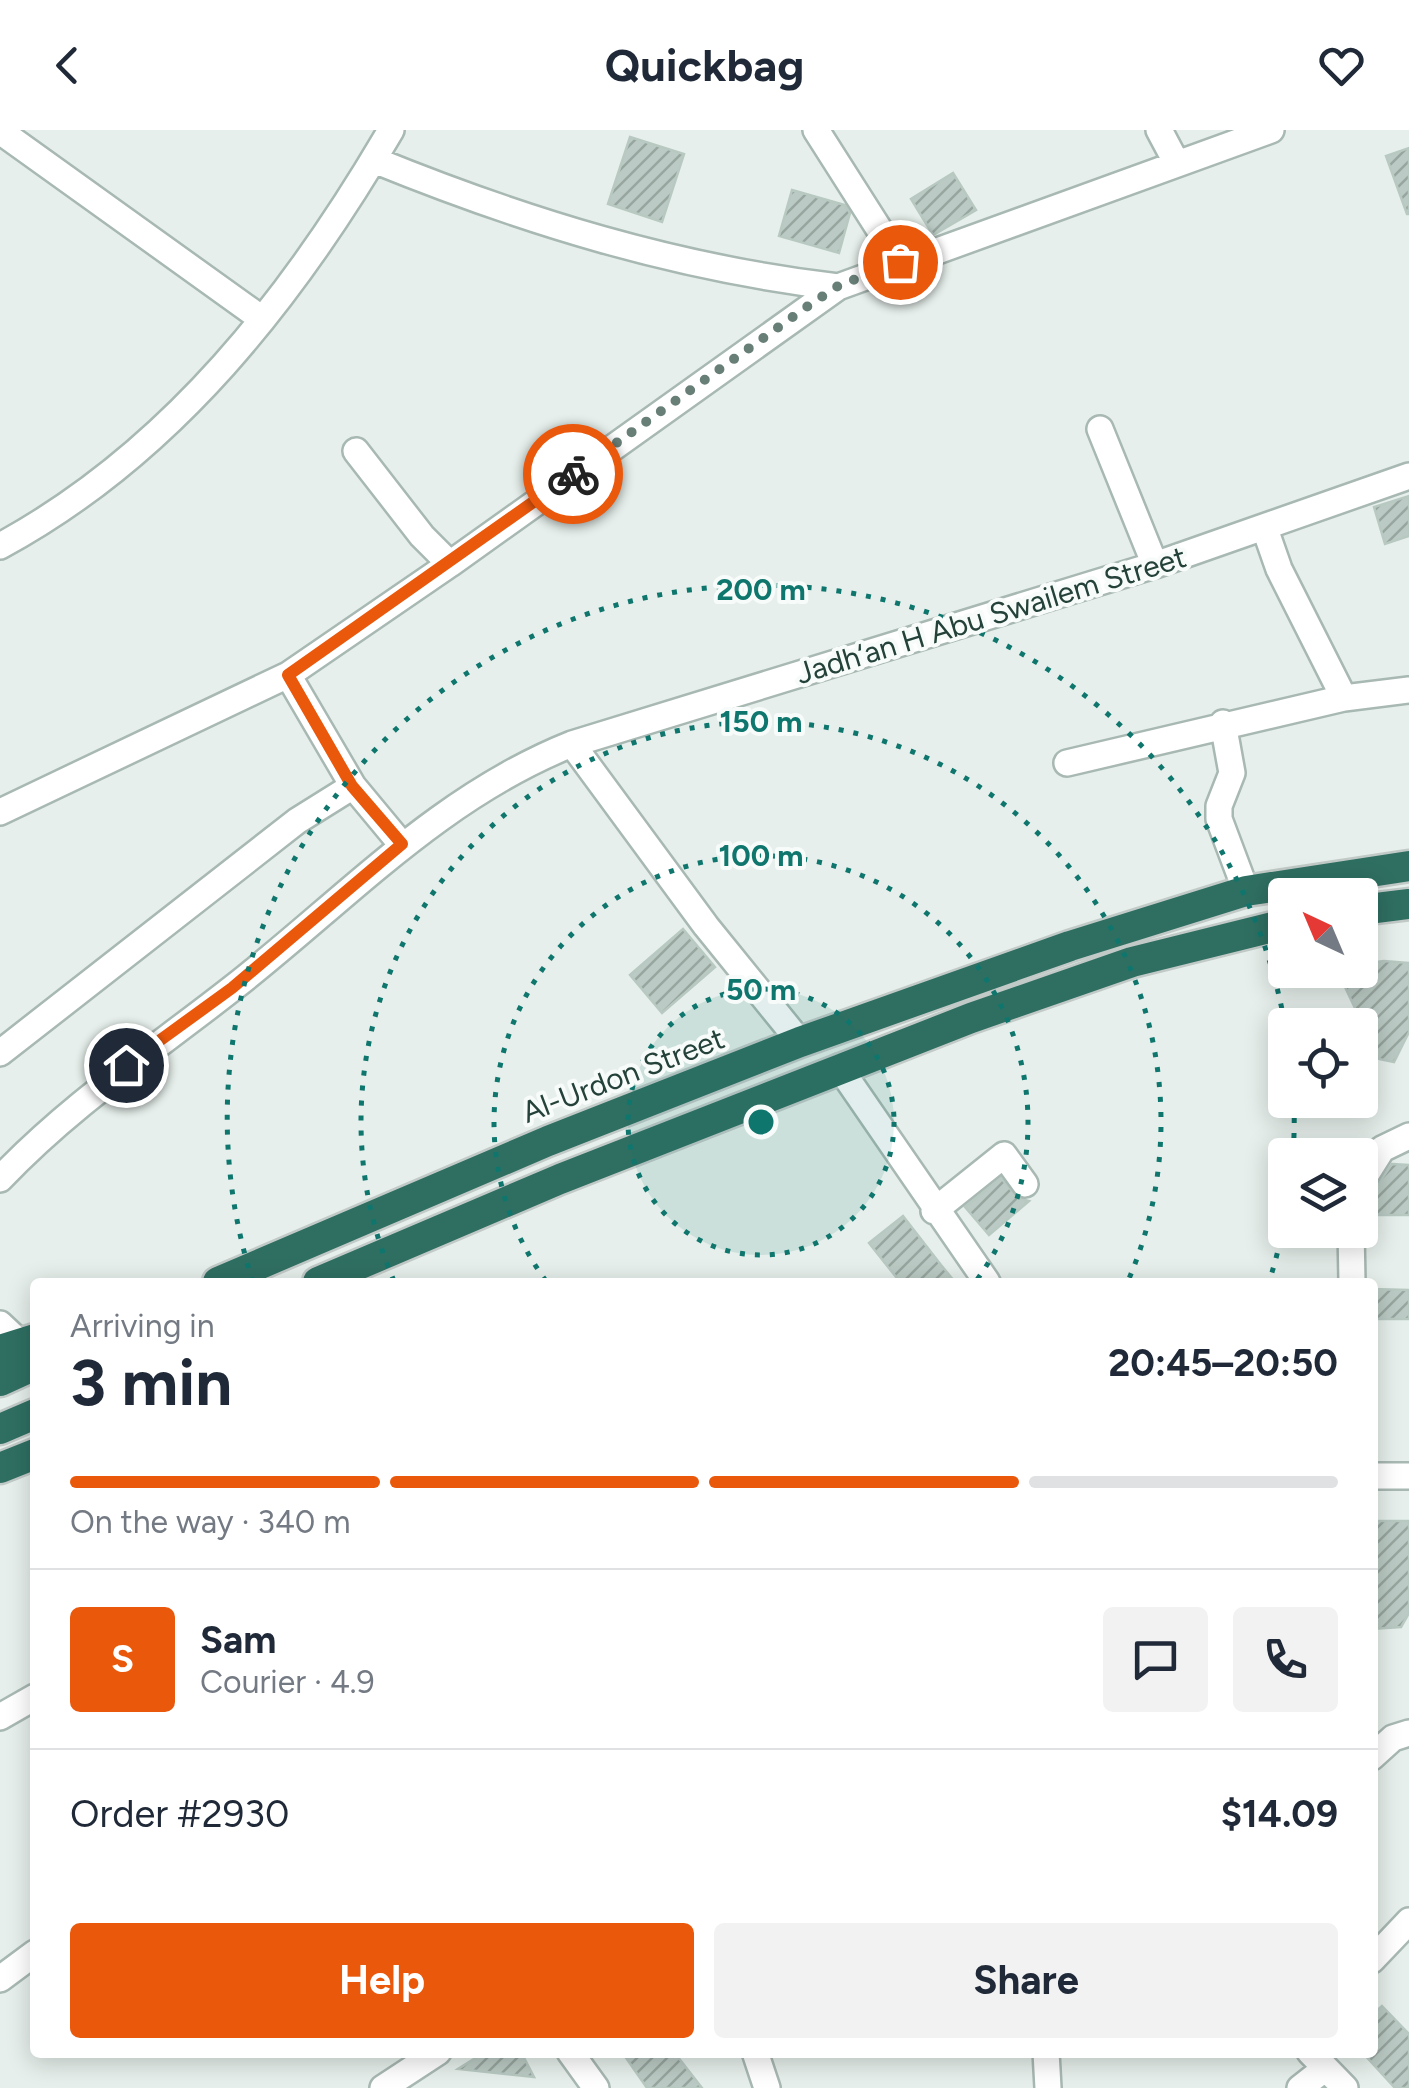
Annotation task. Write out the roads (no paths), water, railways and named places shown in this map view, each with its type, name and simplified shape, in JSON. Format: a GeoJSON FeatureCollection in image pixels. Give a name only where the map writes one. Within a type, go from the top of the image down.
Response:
{"type":"FeatureCollection","features":[{"type":"Feature","properties":{"kind":"highway","name":"Al-Urdon Street"},"geometry":{"type":"LineString","coordinates":[[227,1278],[427,1191],[800,1042],[1070,946],[1246,892],[1409,866]]}},
{"type":"Feature","properties":{"kind":"highway"},"geometry":{"type":"LineString","coordinates":[[1378,908],[1409,904]]}},
{"type":"Feature","properties":{"kind":"highway"},"geometry":{"type":"LineString","coordinates":[[328,1278],[839,1067],[1132,962],[1268,928]]}},
{"type":"Feature","properties":{"kind":"highway"},"geometry":{"type":"LineString","coordinates":[[0,1381],[21,1346]]}},
{"type":"Feature","properties":{"kind":"highway"},"geometry":{"type":"LineString","coordinates":[[0,1430],[30,1416]]}},
{"type":"Feature","properties":{"kind":"highway"},"geometry":{"type":"LineString","coordinates":[[0,1468],[30,1456]]}},
{"type":"Feature","properties":{"kind":"street"},"geometry":{"type":"LineString","coordinates":[[0,130],[262,320]]}},
{"type":"Feature","properties":{"kind":"street"},"geometry":{"type":"LineString","coordinates":[[816,130],[900,262]]}},
{"type":"Feature","properties":{"kind":"street"},"geometry":{"type":"LineString","coordinates":[[1159,130],[1176,162]]}},
{"type":"Feature","properties":{"kind":"street"},"geometry":{"type":"LineString","coordinates":[[0,812],[288,675],[838,286],[1271,130]]}},
{"type":"Feature","properties":{"kind":"street"},"geometry":{"type":"LineString","coordinates":[[0,546],[47,521],[102,482],[172,420],[262,320],[324,238],[378,141],[500,209],[645,253],[746,276],[838,286]]}},
{"type":"Feature","properties":{"kind":"street"},"geometry":{"type":"LineString","coordinates":[[1100,429],[1155,564]]}},
{"type":"Feature","properties":{"kind":"street"},"geometry":{"type":"LineString","coordinates":[[356,451],[422,536],[450,564]]}},
{"type":"Feature","properties":{"kind":"street","name":"Jadh‘an H Abu Swailem Street"},"geometry":{"type":"LineString","coordinates":[[0,1179],[43,1134],[126,1065],[232,988],[402,844],[469,796],[572,744],[1265,529],[1409,476]]}},
{"type":"Feature","properties":{"kind":"street"},"geometry":{"type":"LineString","coordinates":[[1265,529],[1280,569],[1344,698]]}},
{"type":"Feature","properties":{"kind":"street"},"geometry":{"type":"LineString","coordinates":[[288,675],[352,786],[402,844]]}},
{"type":"Feature","properties":{"kind":"street"},"geometry":{"type":"LineString","coordinates":[[1066,763],[1224,723],[1344,698],[1409,690]]}},
{"type":"Feature","properties":{"kind":"street"},"geometry":{"type":"LineString","coordinates":[[1224,723],[1232,773],[1219,806],[1220,819],[1246,892]]}},
{"type":"Feature","properties":{"kind":"street"},"geometry":{"type":"LineString","coordinates":[[572,744],[706,926],[800,1042]]}},
{"type":"Feature","properties":{"kind":"street"},"geometry":{"type":"LineString","coordinates":[[0,1053],[297,821],[352,786]]}},
{"type":"Feature","properties":{"kind":"street"},"geometry":{"type":"LineString","coordinates":[[839,1067],[934,1211],[984,1278]]}},
{"type":"Feature","properties":{"kind":"street"},"geometry":{"type":"LineString","coordinates":[[1378,1155],[1382,1149],[1409,1136]]}},
{"type":"Feature","properties":{"kind":"street"},"geometry":{"type":"LineString","coordinates":[[934,1211],[1004,1155],[1025,1184]]}},
{"type":"Feature","properties":{"kind":"street"},"geometry":{"type":"LineString","coordinates":[[1351,1248],[1352,1278]]}},
{"type":"Feature","properties":{"kind":"street"},"geometry":{"type":"LineString","coordinates":[[1378,1476],[1409,1476]]}},
{"type":"Feature","properties":{"kind":"street"},"geometry":{"type":"LineString","coordinates":[[0,1717],[30,1700]]}},
{"type":"Feature","properties":{"kind":"street"},"geometry":{"type":"LineString","coordinates":[[1378,1752],[1392,1738],[1409,1733]]}},
{"type":"Feature","properties":{"kind":"street"},"geometry":{"type":"LineString","coordinates":[[1378,1954],[1409,1920]]}},
{"type":"Feature","properties":{"kind":"street"},"geometry":{"type":"LineString","coordinates":[[0,1979],[30,1957]]}},
{"type":"Feature","properties":{"kind":"street"},"geometry":{"type":"LineString","coordinates":[[383,2088],[429,2058]]}},
{"type":"Feature","properties":{"kind":"street"},"geometry":{"type":"LineString","coordinates":[[574,2058],[596,2088]]}},
{"type":"Feature","properties":{"kind":"street"},"geometry":{"type":"LineString","coordinates":[[757,2058],[767,2088]]}},
{"type":"Feature","properties":{"kind":"street"},"geometry":{"type":"LineString","coordinates":[[1046,2058],[1048,2088]]}},
{"type":"Feature","properties":{"kind":"street"},"geometry":{"type":"LineString","coordinates":[[1300,2088],[1321,2070],[1346,2088]]}}]}
